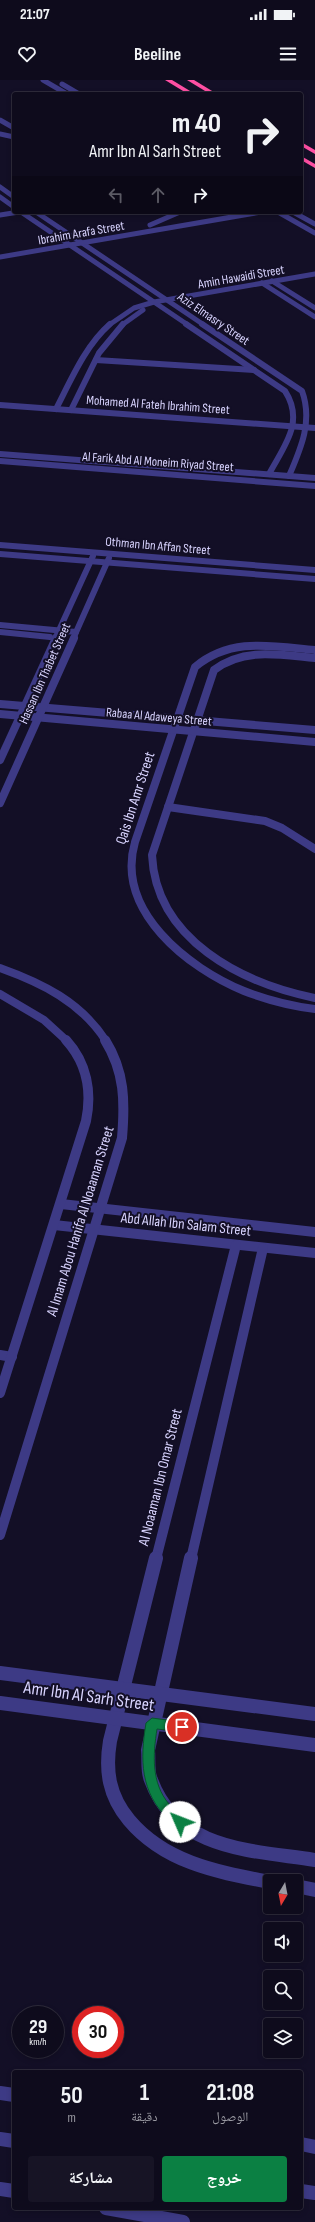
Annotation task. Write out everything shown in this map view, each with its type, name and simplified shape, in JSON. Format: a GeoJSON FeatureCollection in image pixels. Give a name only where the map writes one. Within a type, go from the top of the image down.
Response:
{"type":"FeatureCollection","features":[{"type":"Feature","properties":{"kind":"highway"},"geometry":{"type":"LineString","coordinates":[[168,80],[189,92]]}},
{"type":"Feature","properties":{"kind":"highway"},"geometry":{"type":"LineString","coordinates":[[190,80],[211,92]]}},
{"type":"Feature","properties":{"kind":"highway"},"geometry":{"type":"LineString","coordinates":[[303,145],[315,152]]}},
{"type":"Feature","properties":{"kind":"highway"},"geometry":{"type":"LineString","coordinates":[[303,159],[315,166]]}},
{"type":"Feature","properties":{"kind":"street"},"geometry":{"type":"LineString","coordinates":[[43,80],[64,92]]}},
{"type":"Feature","properties":{"kind":"street"},"geometry":{"type":"LineString","coordinates":[[55,80],[76,92]]}},
{"type":"Feature","properties":{"kind":"street"},"geometry":{"type":"LineString","coordinates":[[0,116],[12,120]]}},
{"type":"Feature","properties":{"kind":"street"},"geometry":{"type":"LineString","coordinates":[[0,120],[12,127]]}},
{"type":"Feature","properties":{"kind":"street"},"geometry":{"type":"LineString","coordinates":[[0,134],[12,136]]}},
{"type":"Feature","properties":{"kind":"street"},"geometry":{"type":"LineString","coordinates":[[0,187],[12,196]]}},
{"type":"Feature","properties":{"kind":"street"},"geometry":{"type":"LineString","coordinates":[[0,198],[12,207]]}},
{"type":"Feature","properties":{"kind":"street"},"geometry":{"type":"LineString","coordinates":[[0,211],[12,208]]}},
{"type":"Feature","properties":{"kind":"street"},"geometry":{"type":"LineString","coordinates":[[0,215],[12,213]]}},
{"type":"Feature","properties":{"kind":"street","name":"Aziz Elmasry Street"},"geometry":{"type":"LineString","coordinates":[[23,214],[277,385],[291,398],[294,404],[293,423]]}},
{"type":"Feature","properties":{"kind":"street","name":"Aziz Elmasry Street"},"geometry":{"type":"LineString","coordinates":[[39,214],[302,391],[313,407],[313,425]]}},
{"type":"Feature","properties":{"kind":"street"},"geometry":{"type":"LineString","coordinates":[[150,225],[175,214]]}},
{"type":"Feature","properties":{"kind":"street","name":"Ibrahim Arafa Street"},"geometry":{"type":"LineString","coordinates":[[0,251],[214,214]]}},
{"type":"Feature","properties":{"kind":"street","name":"Ibrahim Arafa Street"},"geometry":{"type":"LineString","coordinates":[[0,257],[249,214]]}},
{"type":"Feature","properties":{"kind":"street"},"geometry":{"type":"LineString","coordinates":[[282,214],[315,233]]}},
{"type":"Feature","properties":{"kind":"street"},"geometry":{"type":"LineString","coordinates":[[297,214],[315,224]]}},
{"type":"Feature","properties":{"kind":"street","name":"Amin Hawaidi Street"},"geometry":{"type":"LineString","coordinates":[[57,406],[101,330],[128,310],[154,302],[315,274]]}},
{"type":"Feature","properties":{"kind":"street","name":"Amin Hawaidi Street"},"geometry":{"type":"LineString","coordinates":[[72,407],[96,360],[110,337],[121,325],[143,310],[315,278]]}},
{"type":"Feature","properties":{"kind":"street"},"geometry":{"type":"LineString","coordinates":[[272,281],[315,308]]}},
{"type":"Feature","properties":{"kind":"street"},"geometry":{"type":"LineString","coordinates":[[262,283],[315,317]]}},
{"type":"Feature","properties":{"kind":"street"},"geometry":{"type":"LineString","coordinates":[[209,292],[215,297]]}},
{"type":"Feature","properties":{"kind":"street"},"geometry":{"type":"LineString","coordinates":[[290,301],[300,299]]}},
{"type":"Feature","properties":{"kind":"street"},"geometry":{"type":"LineString","coordinates":[[96,360],[255,370]]}},
{"type":"Feature","properties":{"kind":"street","name":"Mohamed Al Fateh Ibrahim Street"},"geometry":{"type":"LineString","coordinates":[[0,399],[57,406]]}},
{"type":"Feature","properties":{"kind":"street","name":"Mohamed Al Fateh Ibrahim Street"},"geometry":{"type":"LineString","coordinates":[[0,405],[57,406],[313,425]]}},
{"type":"Feature","properties":{"kind":"street"},"geometry":{"type":"LineString","coordinates":[[269,474],[293,423]]}},
{"type":"Feature","properties":{"kind":"street"},"geometry":{"type":"LineString","coordinates":[[289,476],[313,425]]}},
{"type":"Feature","properties":{"kind":"street","name":"Al Farik Abd Al Moneim Riyad Street"},"geometry":{"type":"LineString","coordinates":[[0,454],[315,478]]}},
{"type":"Feature","properties":{"kind":"street","name":"Al Farik Abd Al Moneim Riyad Street"},"geometry":{"type":"LineString","coordinates":[[0,461],[315,486]]}},
{"type":"Feature","properties":{"kind":"street","name":"Othman Ibn Affan Street"},"geometry":{"type":"LineString","coordinates":[[0,545],[315,570]]}},
{"type":"Feature","properties":{"kind":"street","name":"Hassan Ibn Thabet Street"},"geometry":{"type":"LineString","coordinates":[[0,760],[95,552]]}},
{"type":"Feature","properties":{"kind":"street","name":"Othman Ibn Affan Street"},"geometry":{"type":"LineString","coordinates":[[0,554],[315,579]]}},
{"type":"Feature","properties":{"kind":"street","name":"Hassan Ibn Thabet Street"},"geometry":{"type":"LineString","coordinates":[[0,803],[4,786],[38,718],[110,554]]}},
{"type":"Feature","properties":{"kind":"street"},"geometry":{"type":"LineString","coordinates":[[0,625],[57,634]]}},
{"type":"Feature","properties":{"kind":"street"},"geometry":{"type":"LineString","coordinates":[[0,632],[74,635]]}},
{"type":"Feature","properties":{"kind":"street","name":"Qais Ibn Amr Street"},"geometry":{"type":"LineString","coordinates":[[315,650],[249,645],[214,652],[203,658],[195,667],[176,719],[131,856],[131,872],[139,902],[152,923],[171,942],[215,978],[244,991],[276,1002],[315,1009]]}},
{"type":"Feature","properties":{"kind":"street"},"geometry":{"type":"LineString","coordinates":[[315,658],[252,654],[235,657],[222,662],[214,670],[152,855],[152,876],[159,897],[171,916],[204,952],[225,967],[251,980],[281,991],[315,998]]}},
{"type":"Feature","properties":{"kind":"street","name":"Rabaa Al Adaweya Street"},"geometry":{"type":"LineString","coordinates":[[0,704],[315,730]]}},
{"type":"Feature","properties":{"kind":"street","name":"Rabaa Al Adaweya Street"},"geometry":{"type":"LineString","coordinates":[[0,714],[315,742]]}},
{"type":"Feature","properties":{"kind":"street"},"geometry":{"type":"LineString","coordinates":[[168,807],[265,821],[287,830],[315,849]]}},
{"type":"Feature","properties":{"kind":"street","name":"Al Imam Abou Hanifa Al Noaaman Street"},"geometry":{"type":"LineString","coordinates":[[0,968],[32,980],[57,994],[84,1015],[97,1028],[112,1048],[125,1092],[126,1115],[122,1138],[0,1535]]}},
{"type":"Feature","properties":{"kind":"street","name":"Al Imam Abou Hanifa Al Noaaman Street"},"geometry":{"type":"LineString","coordinates":[[0,994],[40,1017],[59,1033],[74,1051],[83,1068],[89,1088],[89,1110],[84,1132],[0,1393]]}},
{"type":"Feature","properties":{"kind":"street","name":"Abd Allah Ibn Salam Street"},"geometry":{"type":"LineString","coordinates":[[61,1204],[315,1232]]}},
{"type":"Feature","properties":{"kind":"street","name":"Abd Allah Ibn Salam Street"},"geometry":{"type":"LineString","coordinates":[[54,1224],[315,1253]]}},
{"type":"Feature","properties":{"kind":"street","name":"Al Noaaman Ibn Omar Street"},"geometry":{"type":"LineString","coordinates":[[236,1244],[115,1718],[107,1755],[108,1780],[117,1804],[133,1827],[154,1846],[181,1861],[211,1871],[263,1881]]}},
{"type":"Feature","properties":{"kind":"street"},"geometry":{"type":"LineString","coordinates":[[263,1248],[152,1723],[148,1750],[150,1779],[164,1807],[188,1830],[220,1845],[315,1860]]}},
{"type":"Feature","properties":{"kind":"street"},"geometry":{"type":"LineString","coordinates":[[0,1355],[12,1357]]}},
{"type":"Feature","properties":{"kind":"street","name":"Amr Ibn Al Sarh Street"},"geometry":{"type":"LineString","coordinates":[[0,1673],[315,1714]]}},
{"type":"Feature","properties":{"kind":"street","name":"Amr Ibn Al Sarh Street"},"geometry":{"type":"LineString","coordinates":[[0,1703],[315,1745]]}},
{"type":"Feature","properties":{"kind":"street"},"geometry":{"type":"LineString","coordinates":[[303,1887],[315,1890]]}},
{"type":"Feature","properties":{"kind":"street"},"geometry":{"type":"LineString","coordinates":[[0,2093],[12,2095]]}},
{"type":"Feature","properties":{"kind":"street"},"geometry":{"type":"LineString","coordinates":[[0,2139],[12,2141]]}},
{"type":"Feature","properties":{"kind":"street"},"geometry":{"type":"LineString","coordinates":[[303,2144],[315,2147]]}},
{"type":"Feature","properties":{"kind":"street"},"geometry":{"type":"LineString","coordinates":[[0,2189],[12,2192]]}},
{"type":"Feature","properties":{"kind":"street"},"geometry":{"type":"LineString","coordinates":[[303,2191],[315,2193]]}},
{"type":"Feature","properties":{"kind":"street"},"geometry":{"type":"LineString","coordinates":[[117,2210],[183,2222]]}},
{"type":"Feature","properties":{"kind":"route"},"geometry":{"type":"LineString","coordinates":[[180,1822],[164,1807],[150,1779],[148,1750],[152,1723],[182,1727]]}}]}
